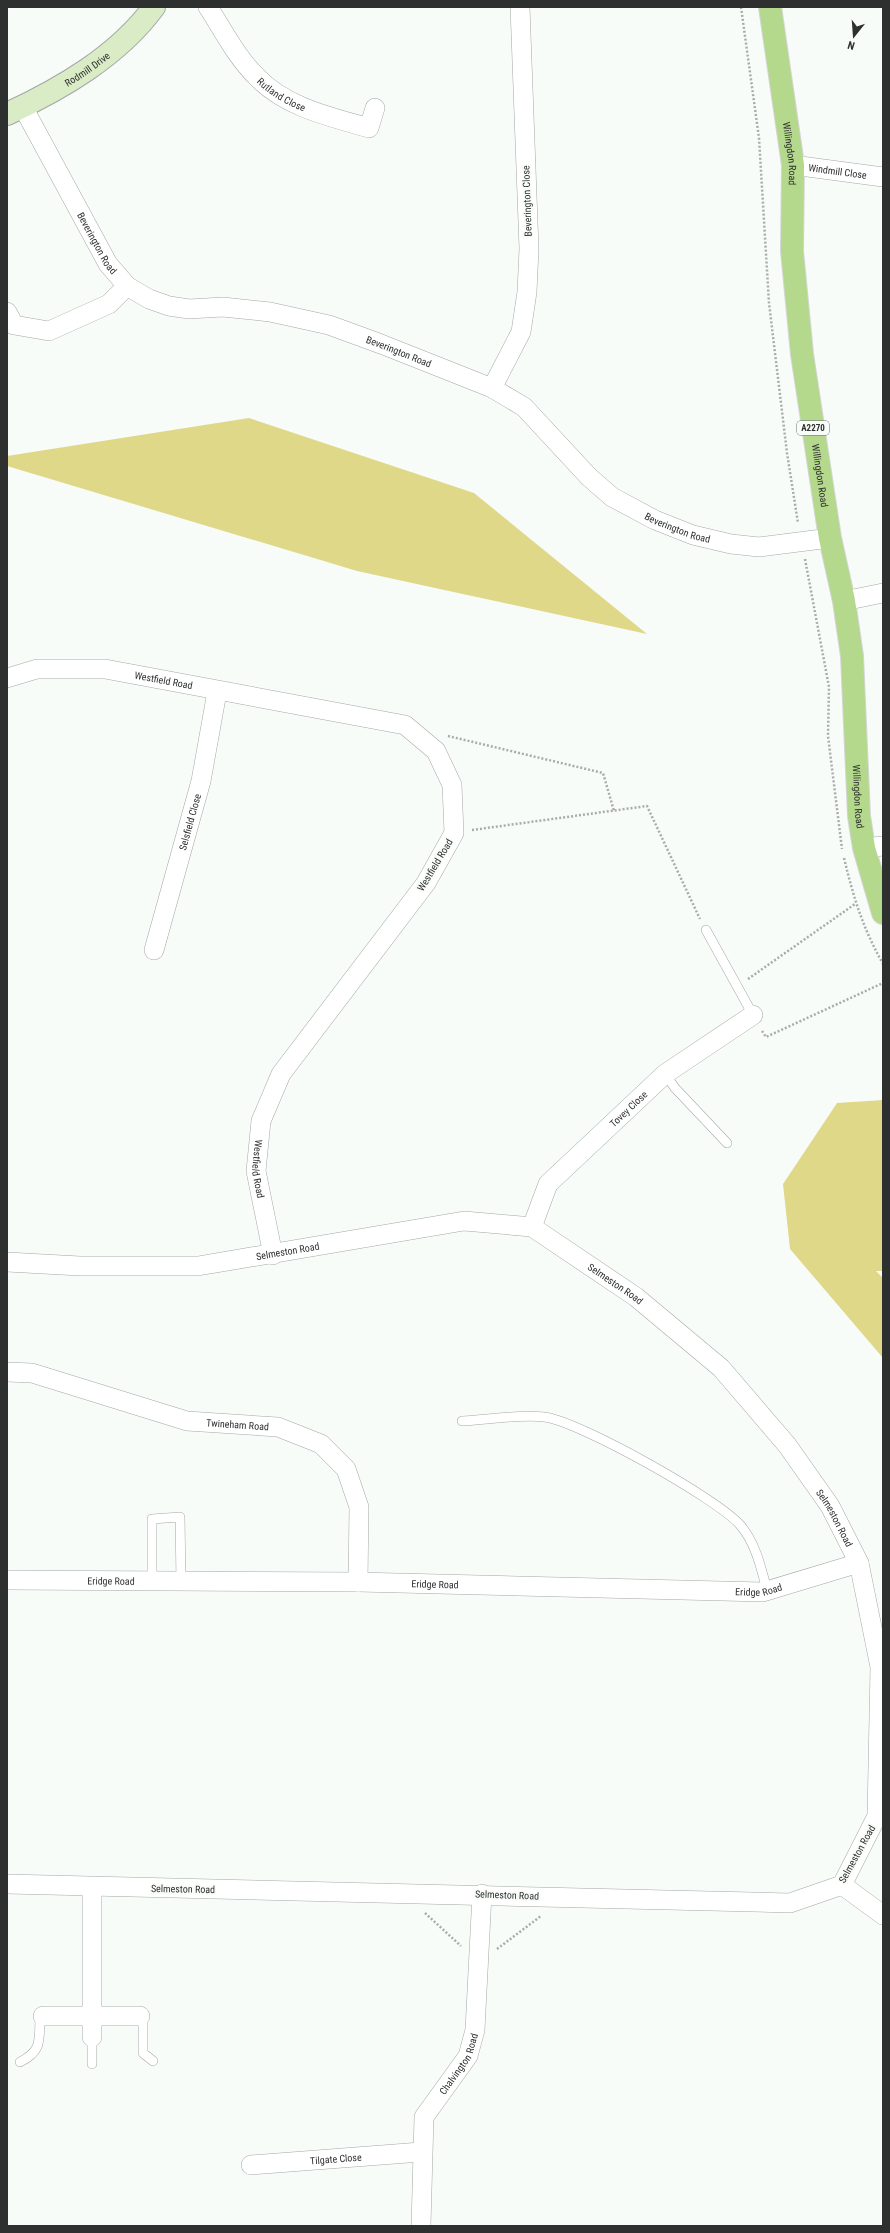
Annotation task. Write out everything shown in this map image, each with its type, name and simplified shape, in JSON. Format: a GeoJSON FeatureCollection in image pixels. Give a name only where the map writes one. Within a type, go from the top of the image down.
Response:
{"type":"FeatureCollection","features":[{"type":"Feature","properties":{"kind":"main road","name":"Willingdon Road"},"geometry":{"type":"LineString","coordinates":[[770,7],[793,165],[792,251],[802,354],[830,538],[844,601],[852,663],[859,816],[873,847],[883,914]]}},
{"type":"Feature","properties":{"kind":"street","name":"Rodmill Drive"},"geometry":{"type":"LineString","coordinates":[[15,111],[99,62],[144,21],[154,7]]}},
{"type":"Feature","properties":{"kind":"street","name":"Rutland Close"},"geometry":{"type":"LineString","coordinates":[[208,7],[256,77],[280,96],[325,116],[369,128],[375,108]]}},
{"type":"Feature","properties":{"kind":"street","name":"Beverington Close"},"geometry":{"type":"LineString","coordinates":[[492,388],[521,332],[527,292],[528,241],[520,7]]}},
{"type":"Feature","properties":{"kind":"street","name":"Beverington Road"},"geometry":{"type":"LineString","coordinates":[[15,111],[108,264],[127,286],[149,299],[169,306],[189,309],[223,307],[270,312],[329,325],[382,344],[492,388],[524,407],[589,477],[612,497],[655,520],[693,535],[731,544],[759,547],[830,538]]}},
{"type":"Feature","properties":{"kind":"street","name":"Windmill Close"},"geometry":{"type":"LineString","coordinates":[[793,165],[883,177]]}},
{"type":"Feature","properties":{"kind":"street"},"geometry":{"type":"LineString","coordinates":[[7,312],[14,325],[49,331],[109,304],[127,286]]}},
{"type":"Feature","properties":{"kind":"street"},"geometry":{"type":"LineString","coordinates":[[844,601],[883,593]]}},
{"type":"Feature","properties":{"kind":"street","name":"Westfield Road"},"geometry":{"type":"LineString","coordinates":[[7,678],[37,669],[106,669],[217,692],[405,725],[436,751],[452,785],[454,833],[426,883],[281,1074],[261,1121],[256,1171],[274,1255]]}},
{"type":"Feature","properties":{"kind":"street","name":"Selsfield Close"},"geometry":{"type":"LineString","coordinates":[[154,950],[201,781],[217,692]]}},
{"type":"Feature","properties":{"kind":"street","name":"Tovey Close"},"geometry":{"type":"LineString","coordinates":[[532,1227],[548,1184],[665,1074],[753,1015]]}},
{"type":"Feature","properties":{"kind":"street","name":"Selmeston Road"},"geometry":{"type":"LineString","coordinates":[[7,1262],[80,1266],[198,1266],[274,1255],[464,1221],[532,1227],[636,1297],[721,1368],[787,1445],[830,1506],[859,1563],[880,1667],[880,1817],[842,1885],[790,1903],[482,1894],[92,1887],[7,1884]]}},
{"type":"Feature","properties":{"kind":"street","name":"Twineham Road"},"geometry":{"type":"LineString","coordinates":[[7,1372],[32,1374],[187,1421],[278,1427],[320,1444],[346,1469],[359,1506],[358,1582]]}},
{"type":"Feature","properties":{"kind":"street","name":"Eridge Road"},"geometry":{"type":"LineString","coordinates":[[7,1580],[358,1582],[767,1590],[859,1563]]}},
{"type":"Feature","properties":{"kind":"street"},"geometry":{"type":"LineString","coordinates":[[842,1885],[883,1915]]}},
{"type":"Feature","properties":{"kind":"street"},"geometry":{"type":"LineString","coordinates":[[92,1887],[92,2037]]}},
{"type":"Feature","properties":{"kind":"street","name":"Chalvington Road"},"geometry":{"type":"LineString","coordinates":[[421,2226],[421,2152],[424,2117],[468,2056],[475,2030],[482,1894]]}},
{"type":"Feature","properties":{"kind":"street"},"geometry":{"type":"LineString","coordinates":[[43,2016],[140,2016]]}},
{"type":"Feature","properties":{"kind":"street","name":"Tilgate Close"},"geometry":{"type":"LineString","coordinates":[[251,2165],[421,2152]]}},
{"type":"Feature","properties":{"kind":"lane"},"geometry":{"type":"LineString","coordinates":[[706,930],[753,1015]]}},
{"type":"Feature","properties":{"kind":"lane"},"geometry":{"type":"LineString","coordinates":[[665,1074],[675,1088],[727,1143]]}},
{"type":"Feature","properties":{"kind":"lane"},"geometry":{"type":"LineString","coordinates":[[462,1421],[543,1416],[561,1420],[625,1452],[705,1496],[741,1526],[756,1552],[767,1590]]}},
{"type":"Feature","properties":{"kind":"lane"},"geometry":{"type":"LineString","coordinates":[[152,1581],[152,1519],[180,1518],[182,1581]]}},
{"type":"Feature","properties":{"kind":"lane"},"geometry":{"type":"LineString","coordinates":[[20,2062],[31,2057],[38,2048],[40,2019],[43,2016]]}},
{"type":"Feature","properties":{"kind":"lane"},"geometry":{"type":"LineString","coordinates":[[140,2016],[143,2019],[144,2053],[153,2061]]}},
{"type":"Feature","properties":{"kind":"lane"},"geometry":{"type":"LineString","coordinates":[[92,2037],[92,2064]]}},
{"type":"Feature","properties":{"kind":"path"},"geometry":{"type":"LineString","coordinates":[[741,7],[759,138],[770,303],[787,453],[829,688],[828,736],[840,839],[855,904],[866,934],[883,964]]}},
{"type":"Feature","properties":{"kind":"path"},"geometry":{"type":"LineString","coordinates":[[443,734],[603,772],[614,811]]}},
{"type":"Feature","properties":{"kind":"path"},"geometry":{"type":"LineString","coordinates":[[454,833],[647,806],[706,930]]}},
{"type":"Feature","properties":{"kind":"path"},"geometry":{"type":"LineString","coordinates":[[737,987],[855,904]]}},
{"type":"Feature","properties":{"kind":"path"},"geometry":{"type":"LineString","coordinates":[[753,1015],[766,1037],[883,984]]}},
{"type":"Feature","properties":{"kind":"path"},"geometry":{"type":"LineString","coordinates":[[424,1913],[479,1963],[542,1916]]}},
{"type":"Feature","properties":{"kind":"shaded area"},"geometry":{"type":"Polygon","coordinates":[[[249,418],[474,493],[647,634],[357,571],[7,466],[7,456],[249,418]]]}},
{"type":"Feature","properties":{"kind":"shaded area"},"geometry":{"type":"Polygon","coordinates":[[[883,1100],[883,1271],[876,1271],[883,1278],[883,1358],[790,1249],[783,1184],[837,1103],[883,1100]]]}}]}
